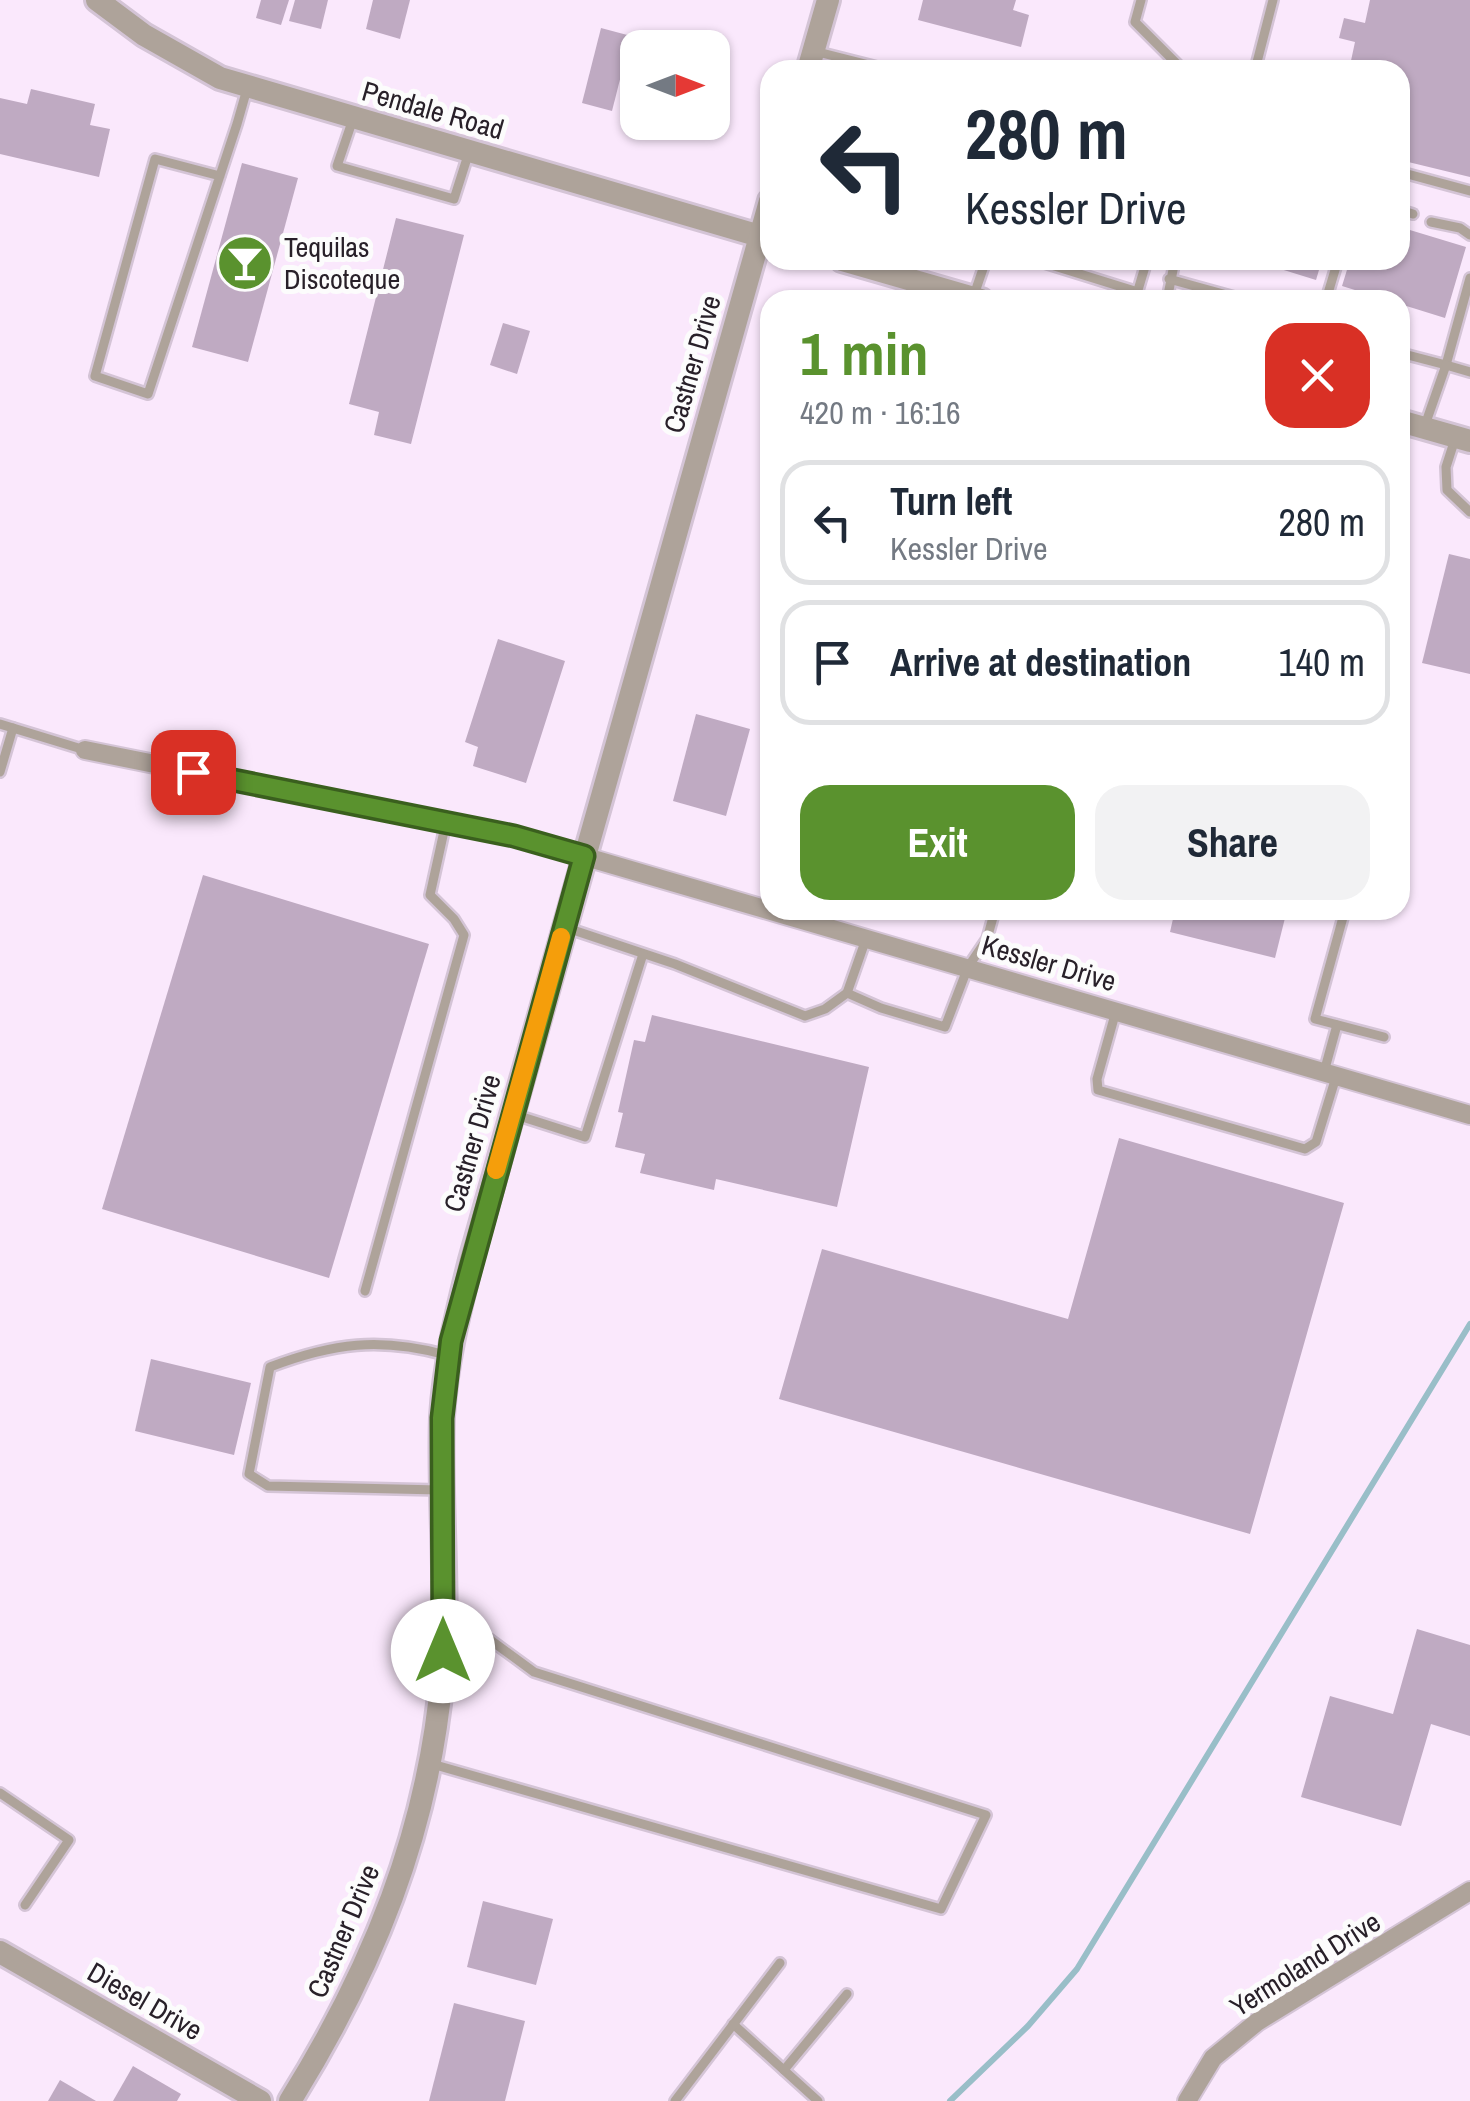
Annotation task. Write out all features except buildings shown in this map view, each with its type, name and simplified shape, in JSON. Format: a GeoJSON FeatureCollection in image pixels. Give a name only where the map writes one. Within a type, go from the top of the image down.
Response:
{"type":"FeatureCollection","features":[{"type":"Feature","properties":{"kind":"street","name":"Pendale Road"},"geometry":{"type":"LineString","coordinates":[[97,0],[144,36],[220,78],[760,237]]}},
{"type":"Feature","properties":{"kind":"street"},"geometry":{"type":"LineString","coordinates":[[810,60],[828,0]]}},
{"type":"Feature","properties":{"kind":"street","name":"Castner Drive"},"geometry":{"type":"LineString","coordinates":[[290,2101],[355,1988],[408,1856],[432,1764],[443,1629],[442,1418],[449,1355],[471,1260],[584,856],[760,255]]}},
{"type":"Feature","properties":{"kind":"street"},"geometry":{"type":"LineString","coordinates":[[877,270],[946,290]]}},
{"type":"Feature","properties":{"kind":"street"},"geometry":{"type":"LineString","coordinates":[[1410,423],[1463,439]]}},
{"type":"Feature","properties":{"kind":"street","name":"Kessler Drive"},"geometry":{"type":"LineString","coordinates":[[85,750],[514,836],[760,908]]}},
{"type":"Feature","properties":{"kind":"street","name":"Kessler Drive"},"geometry":{"type":"LineString","coordinates":[[801,920],[1470,1115]]}},
{"type":"Feature","properties":{"kind":"street","name":"Yermoland Drive"},"geometry":{"type":"LineString","coordinates":[[1187,2101],[1213,2058],[1258,2022],[1470,1892]]}},
{"type":"Feature","properties":{"kind":"street","name":"Diesel Drive"},"geometry":{"type":"LineString","coordinates":[[0,1952],[260,2101]]}},
{"type":"Feature","properties":{"kind":"lane"},"geometry":{"type":"LineString","coordinates":[[1140,0],[1135,22],[1173,60]]}},
{"type":"Feature","properties":{"kind":"lane"},"geometry":{"type":"LineString","coordinates":[[1258,60],[1273,0]]}},
{"type":"Feature","properties":{"kind":"lane"},"geometry":{"type":"LineString","coordinates":[[220,176],[155,159],[96,376],[148,394],[220,176],[248,86]]}},
{"type":"Feature","properties":{"kind":"lane"},"geometry":{"type":"LineString","coordinates":[[353,118],[337,166],[454,199],[469,152]]}},
{"type":"Feature","properties":{"kind":"lane"},"geometry":{"type":"LineString","coordinates":[[1410,175],[1470,190]]}},
{"type":"Feature","properties":{"kind":"lane"},"geometry":{"type":"LineString","coordinates":[[1431,222],[1460,228],[1470,235]]}},
{"type":"Feature","properties":{"kind":"lane"},"geometry":{"type":"LineString","coordinates":[[1063,270],[1119,290]]}},
{"type":"Feature","properties":{"kind":"lane"},"geometry":{"type":"LineString","coordinates":[[1167,290],[1172,270]]}},
{"type":"Feature","properties":{"kind":"lane"},"geometry":{"type":"LineString","coordinates":[[1424,428],[1470,278]]}},
{"type":"Feature","properties":{"kind":"lane"},"geometry":{"type":"LineString","coordinates":[[1169,279],[1209,290]]}},
{"type":"Feature","properties":{"kind":"lane"},"geometry":{"type":"LineString","coordinates":[[1410,355],[1470,372]]}},
{"type":"Feature","properties":{"kind":"lane"},"geometry":{"type":"LineString","coordinates":[[1463,439],[1446,467],[1446,490],[1470,512]]}},
{"type":"Feature","properties":{"kind":"lane"},"geometry":{"type":"LineString","coordinates":[[0,724],[85,750]]}},
{"type":"Feature","properties":{"kind":"lane"},"geometry":{"type":"LineString","coordinates":[[0,772],[13,728]]}},
{"type":"Feature","properties":{"kind":"lane"},"geometry":{"type":"LineString","coordinates":[[366,1291],[464,935],[430,896],[446,822]]}},
{"type":"Feature","properties":{"kind":"lane"},"geometry":{"type":"LineString","coordinates":[[847,993],[881,1008],[945,1027],[992,920]]}},
{"type":"Feature","properties":{"kind":"lane"},"geometry":{"type":"LineString","coordinates":[[1342,920],[1315,1018],[1384,1037]]}},
{"type":"Feature","properties":{"kind":"lane"},"geometry":{"type":"LineString","coordinates":[[564,927],[804,1016],[847,993],[866,939]]}},
{"type":"Feature","properties":{"kind":"lane"},"geometry":{"type":"LineString","coordinates":[[512,1114],[586,1136],[643,954]]}},
{"type":"Feature","properties":{"kind":"lane"},"geometry":{"type":"LineString","coordinates":[[1116,1011],[1097,1079],[1098,1090],[1306,1149],[1316,1142],[1337,1025]]}},
{"type":"Feature","properties":{"kind":"lane"},"geometry":{"type":"LineString","coordinates":[[442,1490],[268,1486],[249,1474],[270,1367],[336,1345],[410,1345],[449,1355]]}},
{"type":"Feature","properties":{"kind":"lane"},"geometry":{"type":"LineString","coordinates":[[432,1764],[941,1909],[986,1815],[534,1672],[490,1639],[443,1629]]}},
{"type":"Feature","properties":{"kind":"lane"},"geometry":{"type":"LineString","coordinates":[[0,1793],[69,1840],[24,1906]]}},
{"type":"Feature","properties":{"kind":"lane"},"geometry":{"type":"LineString","coordinates":[[675,2101],[780,1963]]}},
{"type":"Feature","properties":{"kind":"lane"},"geometry":{"type":"LineString","coordinates":[[784,2070],[846,1994]]}},
{"type":"Feature","properties":{"kind":"lane"},"geometry":{"type":"LineString","coordinates":[[733,2024],[818,2101]]}},
{"type":"Feature","properties":{"kind":"waterway"},"geometry":{"type":"LineString","coordinates":[[950,2101],[1028,2026],[1077,1969],[1470,1324]]}},
{"type":"Feature","properties":{"kind":"slow traffic"},"geometry":{"type":"LineString","coordinates":[[496,1170],[561,937]]}},
{"type":"Feature","properties":{"kind":"place","name":"Tequilas Discoteque"},"geometry":{"type":"Point","coordinates":[245,263]}},
{"type":"Feature","properties":{"kind":"route"},"geometry":{"type":"LineString","coordinates":[[193,772],[514,836],[584,856],[451,1341],[442,1418],[443,1651]]}}]}
